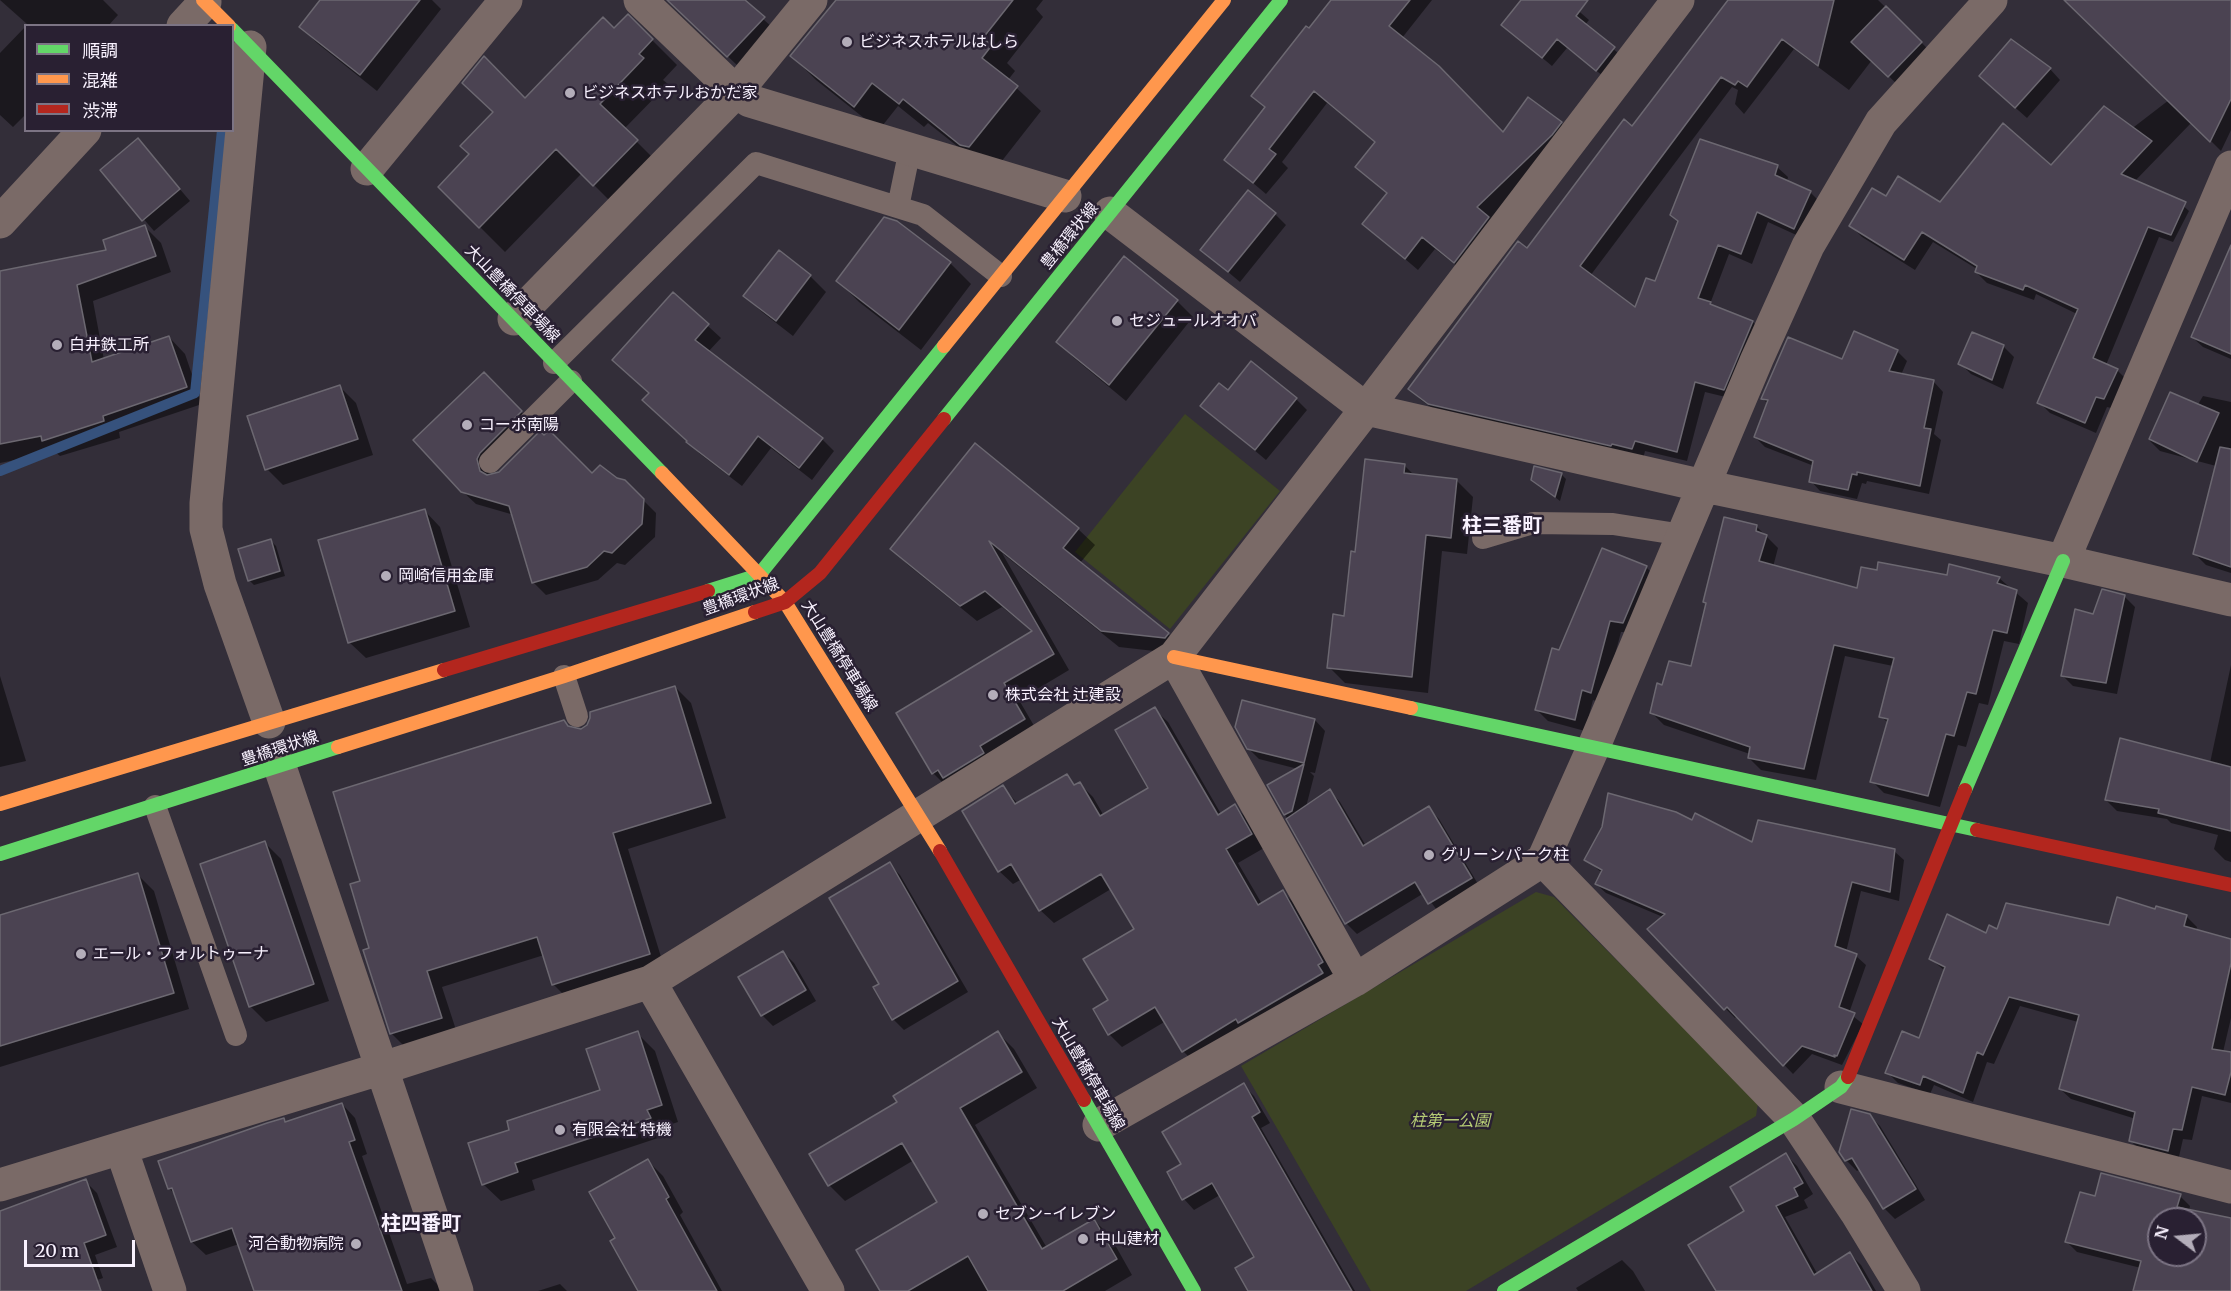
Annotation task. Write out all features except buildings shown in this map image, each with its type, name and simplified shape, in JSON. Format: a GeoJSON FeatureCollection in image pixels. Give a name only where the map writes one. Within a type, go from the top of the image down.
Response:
{"type":"FeatureCollection","features":[{"type":"Feature","properties":{"kind":"main road","name":"豊橋環状線"},"geometry":{"type":"LineString","coordinates":[[0,804],[759,575],[1224,0]]}},
{"type":"Feature","properties":{"kind":"main road","name":"豊橋環状線"},"geometry":{"type":"LineString","coordinates":[[0,854],[564,676],[785,602],[819,573],[1281,0]]}},
{"type":"Feature","properties":{"kind":"main road","name":"大山豊橋停車場線"},"geometry":{"type":"LineString","coordinates":[[204,1],[227,24]]}},
{"type":"Feature","properties":{"kind":"main road","name":"大山豊橋停車場線"},"geometry":{"type":"LineString","coordinates":[[237,34],[514,319],[571,381],[707,518],[785,602],[919,815],[1194,1291]]}},
{"type":"Feature","properties":{"kind":"main road"},"geometry":{"type":"LineString","coordinates":[[1504,1291],[1540,1282],[1841,1087],[1851,1072],[1951,824],[2063,561]]}},
{"type":"Feature","properties":{"kind":"main road"},"geometry":{"type":"LineString","coordinates":[[1174,657],[2231,885]]}},
{"type":"Feature","properties":{"kind":"street"},"geometry":{"type":"LineString","coordinates":[[367,169],[506,0]]}},
{"type":"Feature","properties":{"kind":"street"},"geometry":{"type":"LineString","coordinates":[[640,0],[736,92],[750,101],[1065,196]]}},
{"type":"Feature","properties":{"kind":"street"},"geometry":{"type":"LineString","coordinates":[[514,319],[736,92],[811,0]]}},
{"type":"Feature","properties":{"kind":"street"},"geometry":{"type":"LineString","coordinates":[[0,1185],[382,1068],[650,982],[1174,657],[1678,0]]}},
{"type":"Feature","properties":{"kind":"street"},"geometry":{"type":"LineString","coordinates":[[1099,1125],[1355,980],[1543,860],[1803,256],[1881,122],[1991,0]]}},
{"type":"Feature","properties":{"kind":"street"},"geometry":{"type":"LineString","coordinates":[[185,24],[204,1]]}},
{"type":"Feature","properties":{"kind":"street"},"geometry":{"type":"LineString","coordinates":[[234,79],[237,34]]}},
{"type":"Feature","properties":{"kind":"street"},"geometry":{"type":"LineString","coordinates":[[0,222],[84,132]]}},
{"type":"Feature","properties":{"kind":"street"},"geometry":{"type":"LineString","coordinates":[[231,132],[206,529],[220,584],[269,722]]}},
{"type":"Feature","properties":{"kind":"street"},"geometry":{"type":"LineString","coordinates":[[2063,561],[2229,176]]}},
{"type":"Feature","properties":{"kind":"street"},"geometry":{"type":"LineString","coordinates":[[1110,213],[1366,409],[1704,486],[2063,561],[2231,600]]}},
{"type":"Feature","properties":{"kind":"street"},"geometry":{"type":"LineString","coordinates":[[1174,657],[1355,980]]}},
{"type":"Feature","properties":{"kind":"street"},"geometry":{"type":"LineString","coordinates":[[280,767],[457,1291]]}},
{"type":"Feature","properties":{"kind":"street"},"geometry":{"type":"LineString","coordinates":[[1543,860],[1794,1119],[1856,1212],[1904,1291]]}},
{"type":"Feature","properties":{"kind":"street"},"geometry":{"type":"LineString","coordinates":[[650,982],[828,1291]]}},
{"type":"Feature","properties":{"kind":"street"},"geometry":{"type":"LineString","coordinates":[[1841,1087],[2231,1187]]}},
{"type":"Feature","properties":{"kind":"street"},"geometry":{"type":"LineString","coordinates":[[121,1148],[170,1291]]}},
{"type":"Feature","properties":{"kind":"lane"},"geometry":{"type":"LineString","coordinates":[[897,207],[910,149]]}},
{"type":"Feature","properties":{"kind":"lane"},"geometry":{"type":"LineString","coordinates":[[554,363],[756,164],[923,215],[1001,276]]}},
{"type":"Feature","properties":{"kind":"lane"},"geometry":{"type":"LineString","coordinates":[[490,462],[571,381]]}},
{"type":"Feature","properties":{"kind":"lane"},"geometry":{"type":"LineString","coordinates":[[1484,538],[1533,523],[1613,524],[1683,535]]}},
{"type":"Feature","properties":{"kind":"lane"},"geometry":{"type":"LineString","coordinates":[[564,676],[577,716]]}},
{"type":"Feature","properties":{"kind":"lane"},"geometry":{"type":"LineString","coordinates":[[155,806],[236,1035]]}},
{"type":"Feature","properties":{"kind":"green space"},"geometry":{"type":"Polygon","coordinates":[[[1185,414],[1280,491],[1170,629],[1075,552],[1185,414]]]}},
{"type":"Feature","properties":{"kind":"green space","name":"柱第一公園"},"geometry":{"type":"Polygon","coordinates":[[[1536,892],[1554,897],[1758,1103],[1756,1116],[1466,1291],[1371,1291],[1241,1066],[1536,892]]]}},
{"type":"Feature","properties":{"kind":"waterway"},"geometry":{"type":"LineString","coordinates":[[0,471],[195,393],[222,132]]}},
{"type":"Feature","properties":{"kind":"traffic: fast"},"geometry":{"type":"LineString","coordinates":[[944,419],[1281,0]]}},
{"type":"Feature","properties":{"kind":"traffic: fast"},"geometry":{"type":"LineString","coordinates":[[234,31],[662,473]]}},
{"type":"Feature","properties":{"kind":"traffic: fast"},"geometry":{"type":"LineString","coordinates":[[708,591],[759,575],[944,346]]}},
{"type":"Feature","properties":{"kind":"traffic: fast"},"geometry":{"type":"LineString","coordinates":[[1965,790],[2063,561]]}},
{"type":"Feature","properties":{"kind":"traffic: fast"},"geometry":{"type":"LineString","coordinates":[[1411,708],[1977,830]]}},
{"type":"Feature","properties":{"kind":"traffic: fast"},"geometry":{"type":"LineString","coordinates":[[0,854],[338,747]]}},
{"type":"Feature","properties":{"kind":"traffic: fast"},"geometry":{"type":"LineString","coordinates":[[1504,1291],[1794,1119],[1841,1087],[1848,1077]]}},
{"type":"Feature","properties":{"kind":"traffic: fast"},"geometry":{"type":"LineString","coordinates":[[1084,1100],[1194,1291]]}},
{"type":"Feature","properties":{"kind":"traffic: slow"},"geometry":{"type":"LineString","coordinates":[[203,0],[227,24]]}},
{"type":"Feature","properties":{"kind":"traffic: slow"},"geometry":{"type":"LineString","coordinates":[[944,346],[1224,0]]}},
{"type":"Feature","properties":{"kind":"traffic: slow"},"geometry":{"type":"LineString","coordinates":[[662,473],[785,602],[940,851]]}},
{"type":"Feature","properties":{"kind":"traffic: slow"},"geometry":{"type":"LineString","coordinates":[[338,747],[564,676],[755,612]]}},
{"type":"Feature","properties":{"kind":"traffic: slow"},"geometry":{"type":"LineString","coordinates":[[1174,657],[1411,708]]}},
{"type":"Feature","properties":{"kind":"traffic: slow"},"geometry":{"type":"LineString","coordinates":[[0,804],[444,670]]}},
{"type":"Feature","properties":{"kind":"traffic: jam"},"geometry":{"type":"LineString","coordinates":[[755,612],[785,602],[820,573],[944,419]]}},
{"type":"Feature","properties":{"kind":"traffic: jam"},"geometry":{"type":"LineString","coordinates":[[444,670],[708,591]]}},
{"type":"Feature","properties":{"kind":"traffic: jam"},"geometry":{"type":"LineString","coordinates":[[1848,1077],[1965,790]]}},
{"type":"Feature","properties":{"kind":"traffic: jam"},"geometry":{"type":"LineString","coordinates":[[1977,830],[2231,885]]}},
{"type":"Feature","properties":{"kind":"traffic: jam"},"geometry":{"type":"LineString","coordinates":[[940,851],[1084,1100]]}},
{"type":"Feature","properties":{"kind":"place","name":"ビジネスホテルはしら"},"geometry":{"type":"Point","coordinates":[847,42]}},
{"type":"Feature","properties":{"kind":"place","name":"ビジネスホテルおかだ家"},"geometry":{"type":"Point","coordinates":[570,93]}},
{"type":"Feature","properties":{"kind":"place","name":"セジュールオオバ"},"geometry":{"type":"Point","coordinates":[1117,321]}},
{"type":"Feature","properties":{"kind":"place","name":"白井鉄工所"},"geometry":{"type":"Point","coordinates":[57,345]}},
{"type":"Feature","properties":{"kind":"place","name":"コーポ南陽"},"geometry":{"type":"Point","coordinates":[467,425]}},
{"type":"Feature","properties":{"kind":"place","name":"岡崎信用金庫"},"geometry":{"type":"Point","coordinates":[386,576]}},
{"type":"Feature","properties":{"kind":"place","name":"株式会社 辻建設"},"geometry":{"type":"Point","coordinates":[993,695]}},
{"type":"Feature","properties":{"kind":"place","name":"グリーンパーク柱"},"geometry":{"type":"Point","coordinates":[1429,855]}},
{"type":"Feature","properties":{"kind":"place","name":"エール・フォルトゥーナ"},"geometry":{"type":"Point","coordinates":[81,954]}},
{"type":"Feature","properties":{"kind":"place","name":"有限会社 特機"},"geometry":{"type":"Point","coordinates":[560,1130]}},
{"type":"Feature","properties":{"kind":"place","name":"セブン-イレブン"},"geometry":{"type":"Point","coordinates":[983,1214]}},
{"type":"Feature","properties":{"kind":"place","name":"中山建材"},"geometry":{"type":"Point","coordinates":[1083,1239]}},
{"type":"Feature","properties":{"kind":"place","name":"河合動物病院"},"geometry":{"type":"Point","coordinates":[356,1244]}},
{"type":"Feature","properties":{"kind":"district","name":"柱三番町"},"geometry":{"type":"Point","coordinates":[1502,526]}},
{"type":"Feature","properties":{"kind":"district","name":"柱四番町"},"geometry":{"type":"Point","coordinates":[421,1224]}}]}
